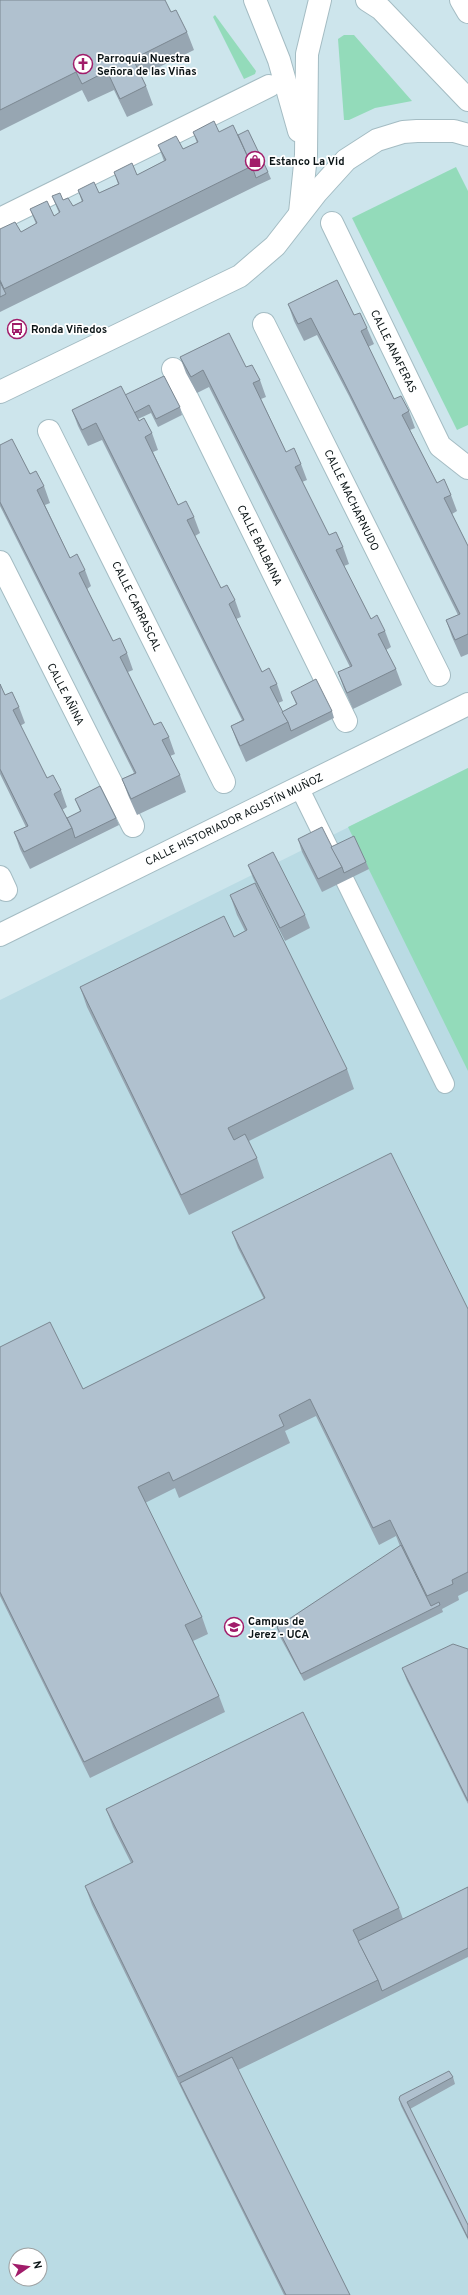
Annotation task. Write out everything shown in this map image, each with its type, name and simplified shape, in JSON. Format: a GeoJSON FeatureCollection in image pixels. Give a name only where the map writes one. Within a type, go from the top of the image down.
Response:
{"type":"FeatureCollection","features":[{"type":"Feature","properties":{"kind":"street"},"geometry":{"type":"LineString","coordinates":[[255,0],[279,60],[306,155]]}},
{"type":"Feature","properties":{"kind":"street"},"geometry":{"type":"LineString","coordinates":[[300,213],[306,155],[307,54],[320,0]]}},
{"type":"Feature","properties":{"kind":"street"},"geometry":{"type":"LineString","coordinates":[[367,0],[381,10],[468,100]]}},
{"type":"Feature","properties":{"kind":"street"},"geometry":{"type":"LineString","coordinates":[[462,0],[468,12]]}},
{"type":"Feature","properties":{"kind":"street"},"geometry":{"type":"LineString","coordinates":[[0,219],[269,86]]}},
{"type":"Feature","properties":{"kind":"street"},"geometry":{"type":"LineString","coordinates":[[0,392],[240,276],[275,246],[300,213],[346,160],[377,140],[403,132],[417,131],[454,131],[468,135]]}},
{"type":"Feature","properties":{"kind":"street","name":"CALLE ANAFERAS"},"geometry":{"type":"LineString","coordinates":[[332,223],[440,446],[468,468]]}},
{"type":"Feature","properties":{"kind":"street","name":"CALLE MACHARNUDO"},"geometry":{"type":"LineString","coordinates":[[264,324],[439,675]]}},
{"type":"Feature","properties":{"kind":"street","name":"CALLE BALBAINA"},"geometry":{"type":"LineString","coordinates":[[173,369],[346,721]]}},
{"type":"Feature","properties":{"kind":"street","name":"CALLE CARRASCAL"},"geometry":{"type":"LineString","coordinates":[[49,431],[224,782]]}},
{"type":"Feature","properties":{"kind":"street","name":"CALLE AÑINA"},"geometry":{"type":"LineString","coordinates":[[0,562],[132,826]]}},
{"type":"Feature","properties":{"kind":"street","name":"CALLE HISTORIADOR AGUSTÍN MUÑOZ"},"geometry":{"type":"LineString","coordinates":[[0,935],[468,704]]}},
{"type":"Feature","properties":{"kind":"lane"},"geometry":{"type":"LineString","coordinates":[[299,788],[446,1084]]}},
{"type":"Feature","properties":{"kind":"shaded area","name":"Campus de Jerez - UCA"},"geometry":{"type":"Polygon","coordinates":[[[468,768],[468,2295],[0,2295],[0,1000],[468,768]]]}},
{"type":"Feature","properties":{"kind":"green space"},"geometry":{"type":"Polygon","coordinates":[[[215,15],[256,71],[255,74],[244,79],[213,17],[215,15]]]}},
{"type":"Feature","properties":{"kind":"green space"},"geometry":{"type":"Polygon","coordinates":[[[344,35],[354,35],[412,101],[375,108],[349,120],[344,120],[338,39],[344,35]]]}},
{"type":"Feature","properties":{"kind":"green space"},"geometry":{"type":"Polygon","coordinates":[[[456,167],[468,191],[468,425],[457,430],[352,218],[456,167]]]}},
{"type":"Feature","properties":{"kind":"green space"},"geometry":{"type":"Polygon","coordinates":[[[468,768],[468,1071],[348,827],[468,768]]]}},
{"type":"Feature","properties":{"kind":"building","name":"Parroquia Nuestra Señora de las Viñas"},"geometry":{"type":"Polygon","coordinates":[[[0,0],[165,0],[171,12],[176,10],[187,32],[133,59],[146,86],[120,99],[107,71],[82,84],[76,72],[0,110],[0,0]]]}},
{"type":"Feature","properties":{"kind":"building"},"geometry":{"type":"Polygon","coordinates":[[[214,121],[219,132],[233,125],[252,166],[4,289],[0,280],[0,229],[15,222],[21,232],[37,223],[30,209],[47,201],[54,216],[60,212],[52,196],[60,193],[63,200],[68,198],[73,206],[83,201],[78,190],[94,182],[99,193],[119,184],[114,172],[132,163],[137,175],[166,160],[158,145],[176,136],[183,149],[198,142],[193,132],[214,121]]]}},
{"type":"Feature","properties":{"kind":"building","name":"Estanco La Vid"},"geometry":{"type":"Polygon","coordinates":[[[248,130],[268,172],[256,178],[238,135],[248,130]]]}},
{"type":"Feature","properties":{"kind":"building"},"geometry":{"type":"Polygon","coordinates":[[[337,280],[354,315],[360,313],[367,328],[361,331],[394,399],[401,396],[409,411],[402,415],[437,483],[444,479],[451,495],[444,498],[468,546],[468,634],[455,640],[446,620],[460,614],[311,318],[298,324],[288,304],[337,280]]]}},
{"type":"Feature","properties":{"kind":"building"},"geometry":{"type":"Polygon","coordinates":[[[0,282],[6,294],[0,297],[0,282]]]}},
{"type":"Feature","properties":{"kind":"building"},"geometry":{"type":"Polygon","coordinates":[[[229,333],[246,367],[252,365],[260,380],[253,383],[286,452],[294,448],[301,464],[295,467],[329,535],[336,532],[343,547],[336,550],[371,619],[377,615],[385,631],[378,634],[396,669],[347,693],[338,672],[352,666],[203,370],[191,377],[180,357],[229,333]]]}},
{"type":"Feature","properties":{"kind":"building"},"geometry":{"type":"Polygon","coordinates":[[[164,376],[180,407],[156,419],[149,405],[134,413],[125,395],[164,376]]]}},
{"type":"Feature","properties":{"kind":"building"},"geometry":{"type":"Polygon","coordinates":[[[121,386],[139,421],[144,418],[152,433],[145,437],[178,505],[186,501],[194,517],[187,520],[221,588],[227,585],[235,600],[229,604],[262,672],[269,668],[277,684],[270,687],[288,722],[240,746],[231,726],[244,720],[96,423],[82,430],[72,410],[121,386]]]}},
{"type":"Feature","properties":{"kind":"building"},"geometry":{"type":"Polygon","coordinates":[[[12,439],[30,474],[36,471],[44,486],[37,490],[70,558],[77,554],[85,570],[79,573],[113,641],[120,638],[127,653],[120,657],[154,725],[161,722],[169,737],[162,740],[180,775],[131,799],[122,779],[136,773],[0,502],[0,445],[12,439]]]}},
{"type":"Feature","properties":{"kind":"building"},"geometry":{"type":"Polygon","coordinates":[[[316,679],[332,711],[291,731],[282,712],[297,704],[291,692],[316,679]]]}},
{"type":"Feature","properties":{"kind":"building"},"geometry":{"type":"Polygon","coordinates":[[[0,684],[5,695],[12,692],[19,707],[13,710],[47,778],[53,775],[61,790],[54,794],[72,828],[24,852],[14,832],[28,826],[0,769],[0,684]]]}},
{"type":"Feature","properties":{"kind":"building"},"geometry":{"type":"Polygon","coordinates":[[[100,786],[116,818],[75,838],[67,818],[81,811],[75,799],[100,786]]]}},
{"type":"Feature","properties":{"kind":"building"},"geometry":{"type":"Polygon","coordinates":[[[322,827],[342,867],[318,879],[298,839],[322,827]]]}},
{"type":"Feature","properties":{"kind":"building"},"geometry":{"type":"Polygon","coordinates":[[[354,836],[366,862],[344,873],[331,847],[354,836]]]}},
{"type":"Feature","properties":{"kind":"building"},"geometry":{"type":"Polygon","coordinates":[[[273,852],[305,915],[280,928],[248,865],[273,852]]]}},
{"type":"Feature","properties":{"kind":"building"},"geometry":{"type":"Polygon","coordinates":[[[255,883],[347,1069],[228,1128],[234,1140],[245,1134],[257,1158],[181,1195],[80,987],[224,916],[234,937],[247,930],[230,895],[255,883]]]}},
{"type":"Feature","properties":{"kind":"building"},"geometry":{"type":"Polygon","coordinates":[[[391,1153],[468,1309],[468,1572],[452,1580],[453,1584],[427,1596],[390,1520],[373,1528],[310,1399],[279,1415],[284,1426],[173,1481],[169,1472],[138,1487],[202,1617],[185,1625],[219,1696],[84,1762],[0,1592],[0,1347],[50,1322],[83,1389],[265,1298],[232,1232],[391,1153]]]}},
{"type":"Feature","properties":{"kind":"building"},"geometry":{"type":"Polygon","coordinates":[[[401,1545],[431,1606],[439,1602],[440,1605],[301,1674],[277,1627],[401,1545]]]}},
{"type":"Feature","properties":{"kind":"building"},"geometry":{"type":"Polygon","coordinates":[[[453,1644],[468,1649],[468,1801],[402,1668],[453,1644]]]}},
{"type":"Feature","properties":{"kind":"building"},"geometry":{"type":"Polygon","coordinates":[[[303,1712],[399,1908],[353,1930],[378,1980],[178,2077],[85,1886],[133,1862],[106,1809],[303,1712]]]}},
{"type":"Feature","properties":{"kind":"building"},"geometry":{"type":"Polygon","coordinates":[[[468,1887],[468,1948],[382,1991],[358,1941],[468,1887]]]}},
{"type":"Feature","properties":{"kind":"building"},"geometry":{"type":"Polygon","coordinates":[[[232,2057],[350,2295],[286,2295],[180,2083],[232,2057]]]}},
{"type":"Feature","properties":{"kind":"building"},"geometry":{"type":"Polygon","coordinates":[[[449,2071],[453,2077],[407,2102],[468,2225],[468,2238],[399,2099],[400,2096],[449,2071]]]}},
{"type":"Feature","properties":{"kind":"place","name":"Parroquia Nuestra Señora de las Viñas"},"geometry":{"type":"Point","coordinates":[83,64]}},
{"type":"Feature","properties":{"kind":"place","name":"Estanco La Vid"},"geometry":{"type":"Point","coordinates":[255,161]}},
{"type":"Feature","properties":{"kind":"place","name":"Ronda Viñedos"},"geometry":{"type":"Point","coordinates":[17,329]}},
{"type":"Feature","properties":{"kind":"place","name":"Campus de Jerez - UCA"},"geometry":{"type":"Point","coordinates":[234,1627]}}]}
